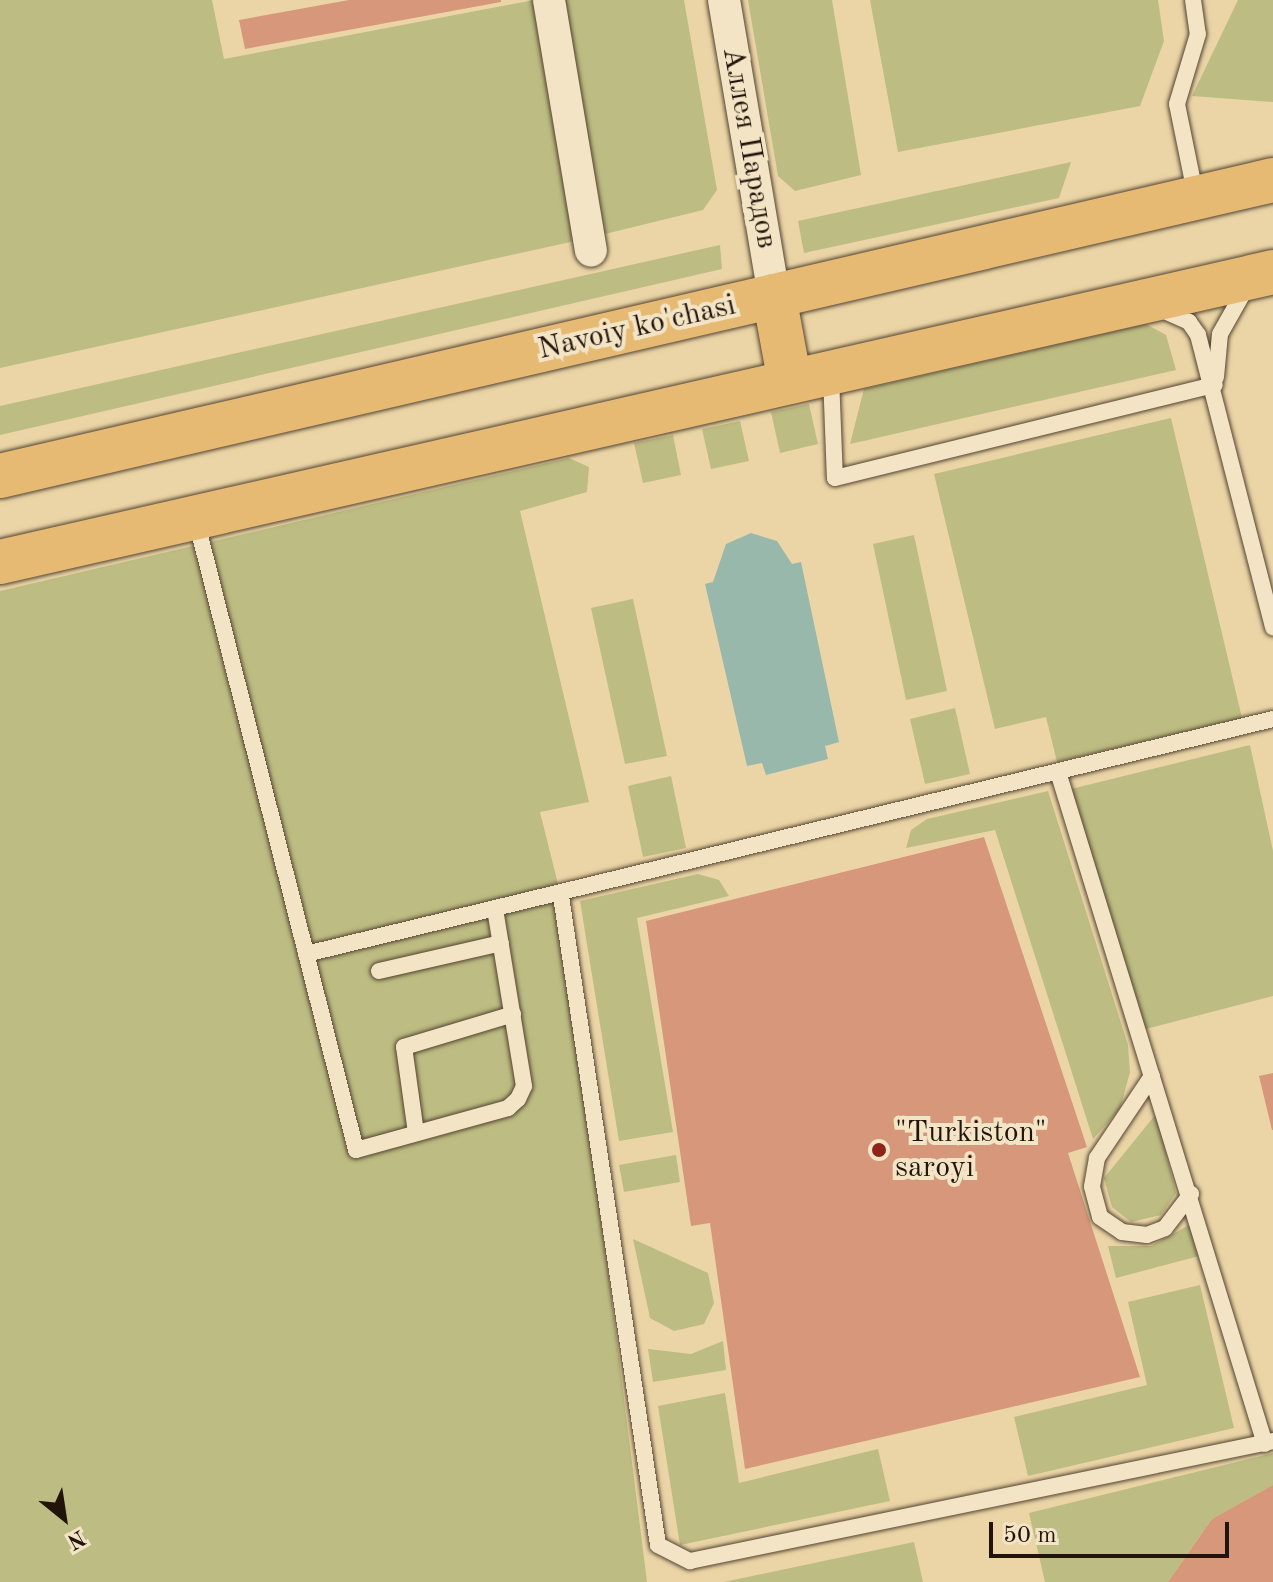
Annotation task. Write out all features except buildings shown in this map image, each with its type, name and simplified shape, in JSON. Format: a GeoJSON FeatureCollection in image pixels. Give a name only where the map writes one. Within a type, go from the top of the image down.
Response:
{"type":"FeatureCollection","features":[{"type":"Feature","properties":{"kind":"main road","name":"Navoiy ko'chasi"},"geometry":{"type":"LineString","coordinates":[[0,476],[1273,180]]}},
{"type":"Feature","properties":{"kind":"main road"},"geometry":{"type":"LineString","coordinates":[[0,562],[196,520],[1266,274]]}},
{"type":"Feature","properties":{"kind":"main road"},"geometry":{"type":"LineString","coordinates":[[774,296],[810,378]]}},
{"type":"Feature","properties":{"kind":"street"},"geometry":{"type":"LineString","coordinates":[[549,0],[591,251]]}},
{"type":"Feature","properties":{"kind":"street","name":"Аллея Парадов"},"geometry":{"type":"LineString","coordinates":[[724,0],[774,296]]}},
{"type":"Feature","properties":{"kind":"lane"},"geometry":{"type":"LineString","coordinates":[[1193,0],[1198,34],[1177,104],[1196,198]]}},
{"type":"Feature","properties":{"kind":"lane"},"geometry":{"type":"LineString","coordinates":[[1215,385],[1227,315],[1266,274]]}},
{"type":"Feature","properties":{"kind":"lane"},"geometry":{"type":"LineString","coordinates":[[1138,303],[1189,322],[1215,385],[1273,628]]}},
{"type":"Feature","properties":{"kind":"lane"},"geometry":{"type":"LineString","coordinates":[[810,378],[835,478],[1215,385]]}},
{"type":"Feature","properties":{"kind":"lane"},"geometry":{"type":"LineString","coordinates":[[196,520],[356,1150],[518,1099],[524,1086],[495,909]]}},
{"type":"Feature","properties":{"kind":"lane"},"geometry":{"type":"LineString","coordinates":[[306,954],[561,896],[1273,719]]}},
{"type":"Feature","properties":{"kind":"lane"},"geometry":{"type":"LineString","coordinates":[[561,896],[658,1545],[690,1561],[1269,1442],[1058,772]]}},
{"type":"Feature","properties":{"kind":"lane"},"geometry":{"type":"LineString","coordinates":[[379,971],[501,943]]}},
{"type":"Feature","properties":{"kind":"lane"},"geometry":{"type":"LineString","coordinates":[[416,1133],[404,1047],[513,1014]]}},
{"type":"Feature","properties":{"kind":"lane"},"geometry":{"type":"LineString","coordinates":[[1152,1076],[1097,1158],[1092,1187],[1100,1217],[1122,1232],[1147,1235],[1165,1228],[1191,1194]]}},
{"type":"Feature","properties":{"kind":"shaded area"},"geometry":{"type":"Polygon","coordinates":[[[0,0],[212,0],[224,59],[534,0],[575,241],[0,368],[0,0]]]}},
{"type":"Feature","properties":{"kind":"shaded area"},"geometry":{"type":"Polygon","coordinates":[[[563,0],[684,0],[717,190],[703,210],[605,234],[563,0]]]}},
{"type":"Feature","properties":{"kind":"shaded area"},"geometry":{"type":"Polygon","coordinates":[[[748,0],[832,0],[861,175],[795,191],[778,176],[748,0]]]}},
{"type":"Feature","properties":{"kind":"shaded area"},"geometry":{"type":"Polygon","coordinates":[[[870,0],[1158,0],[1164,41],[1140,106],[898,152],[870,0]]]}},
{"type":"Feature","properties":{"kind":"shaded area"},"geometry":{"type":"Polygon","coordinates":[[[1238,0],[1273,0],[1273,102],[1192,96],[1238,0]]]}},
{"type":"Feature","properties":{"kind":"shaded area"},"geometry":{"type":"Polygon","coordinates":[[[1071,162],[1059,198],[804,253],[798,221],[1071,162]]]}},
{"type":"Feature","properties":{"kind":"shaded area"},"geometry":{"type":"Polygon","coordinates":[[[720,245],[722,269],[0,435],[0,406],[720,245]]]}},
{"type":"Feature","properties":{"kind":"shaded area"},"geometry":{"type":"Polygon","coordinates":[[[1146,324],[1166,335],[1176,370],[850,444],[864,389],[1146,324]]]}},
{"type":"Feature","properties":{"kind":"shaded area"},"geometry":{"type":"Polygon","coordinates":[[[809,404],[818,444],[780,453],[771,412],[809,404]]]}},
{"type":"Feature","properties":{"kind":"shaded area"},"geometry":{"type":"Polygon","coordinates":[[[1171,418],[1242,718],[1057,762],[1046,717],[995,729],[934,474],[1171,418]]]}},
{"type":"Feature","properties":{"kind":"shaded area"},"geometry":{"type":"Polygon","coordinates":[[[740,421],[749,461],[711,469],[702,429],[740,421]]]}},
{"type":"Feature","properties":{"kind":"shaded area"},"geometry":{"type":"Polygon","coordinates":[[[673,435],[681,475],[643,483],[634,443],[673,435]]]}},
{"type":"Feature","properties":{"kind":"shaded area"},"geometry":{"type":"Polygon","coordinates":[[[569,458],[589,467],[587,492],[520,511],[589,802],[540,812],[561,896],[647,1582],[0,1582],[0,591],[569,458]]]}},
{"type":"Feature","properties":{"kind":"shaded area"},"geometry":{"type":"Polygon","coordinates":[[[751,533],[777,541],[792,564],[801,562],[839,742],[825,746],[828,759],[766,775],[762,763],[747,766],[705,584],[713,582],[726,544],[751,533]]]}},
{"type":"Feature","properties":{"kind":"shaded area"},"geometry":{"type":"Polygon","coordinates":[[[914,535],[947,691],[906,700],[873,544],[914,535]]]}},
{"type":"Feature","properties":{"kind":"shaded area"},"geometry":{"type":"Polygon","coordinates":[[[633,599],[667,756],[625,764],[591,608],[633,599]]]}},
{"type":"Feature","properties":{"kind":"shaded area"},"geometry":{"type":"Polygon","coordinates":[[[955,708],[970,774],[925,784],[910,719],[955,708]]]}},
{"type":"Feature","properties":{"kind":"shaded area"},"geometry":{"type":"Polygon","coordinates":[[[1250,745],[1273,851],[1273,996],[1142,1030],[1067,790],[1250,745]]]}},
{"type":"Feature","properties":{"kind":"shaded area"},"geometry":{"type":"Polygon","coordinates":[[[671,776],[686,848],[643,857],[628,786],[671,776]]]}},
{"type":"Feature","properties":{"kind":"shaded area"},"geometry":{"type":"Polygon","coordinates":[[[1048,791],[1128,1045],[1130,1072],[1120,1109],[1093,1139],[995,830],[906,848],[911,830],[927,819],[1048,791]]]}},
{"type":"Feature","properties":{"kind":"shaded area"},"geometry":{"type":"Polygon","coordinates":[[[698,874],[719,880],[729,896],[637,918],[673,1132],[619,1141],[580,901],[698,874]]]}},
{"type":"Feature","properties":{"kind":"shaded area"},"geometry":{"type":"Polygon","coordinates":[[[1156,1114],[1176,1193],[1161,1215],[1131,1222],[1112,1207],[1104,1178],[1156,1114]]]}},
{"type":"Feature","properties":{"kind":"shaded area"},"geometry":{"type":"Polygon","coordinates":[[[676,1155],[680,1182],[624,1192],[619,1165],[676,1155]]]}},
{"type":"Feature","properties":{"kind":"shaded area"},"geometry":{"type":"Polygon","coordinates":[[[1191,1224],[1199,1256],[1116,1278],[1108,1246],[1151,1246],[1191,1224]]]}},
{"type":"Feature","properties":{"kind":"shaded area"},"geometry":{"type":"Polygon","coordinates":[[[633,1239],[708,1273],[714,1303],[704,1324],[674,1331],[650,1318],[633,1239]]]}},
{"type":"Feature","properties":{"kind":"shaded area"},"geometry":{"type":"Polygon","coordinates":[[[1200,1285],[1234,1428],[1028,1476],[1014,1417],[1147,1385],[1128,1302],[1200,1285]]]}},
{"type":"Feature","properties":{"kind":"shaded area"},"geometry":{"type":"Polygon","coordinates":[[[723,1341],[726,1370],[653,1382],[648,1349],[691,1354],[723,1341]]]}},
{"type":"Feature","properties":{"kind":"shaded area"},"geometry":{"type":"Polygon","coordinates":[[[725,1393],[739,1483],[878,1449],[890,1501],[680,1545],[658,1406],[725,1393]]]}},
{"type":"Feature","properties":{"kind":"shaded area"},"geometry":{"type":"Polygon","coordinates":[[[1273,1453],[1273,1485],[1212,1519],[1168,1582],[1045,1582],[1029,1513],[1273,1453]]]}},
{"type":"Feature","properties":{"kind":"shaded area"},"geometry":{"type":"Polygon","coordinates":[[[914,1542],[923,1582],[724,1582],[914,1542]]]}},
{"type":"Feature","properties":{"kind":"place","name":"\"Turkiston\" saroyi"},"geometry":{"type":"Point","coordinates":[879,1150]}}]}
